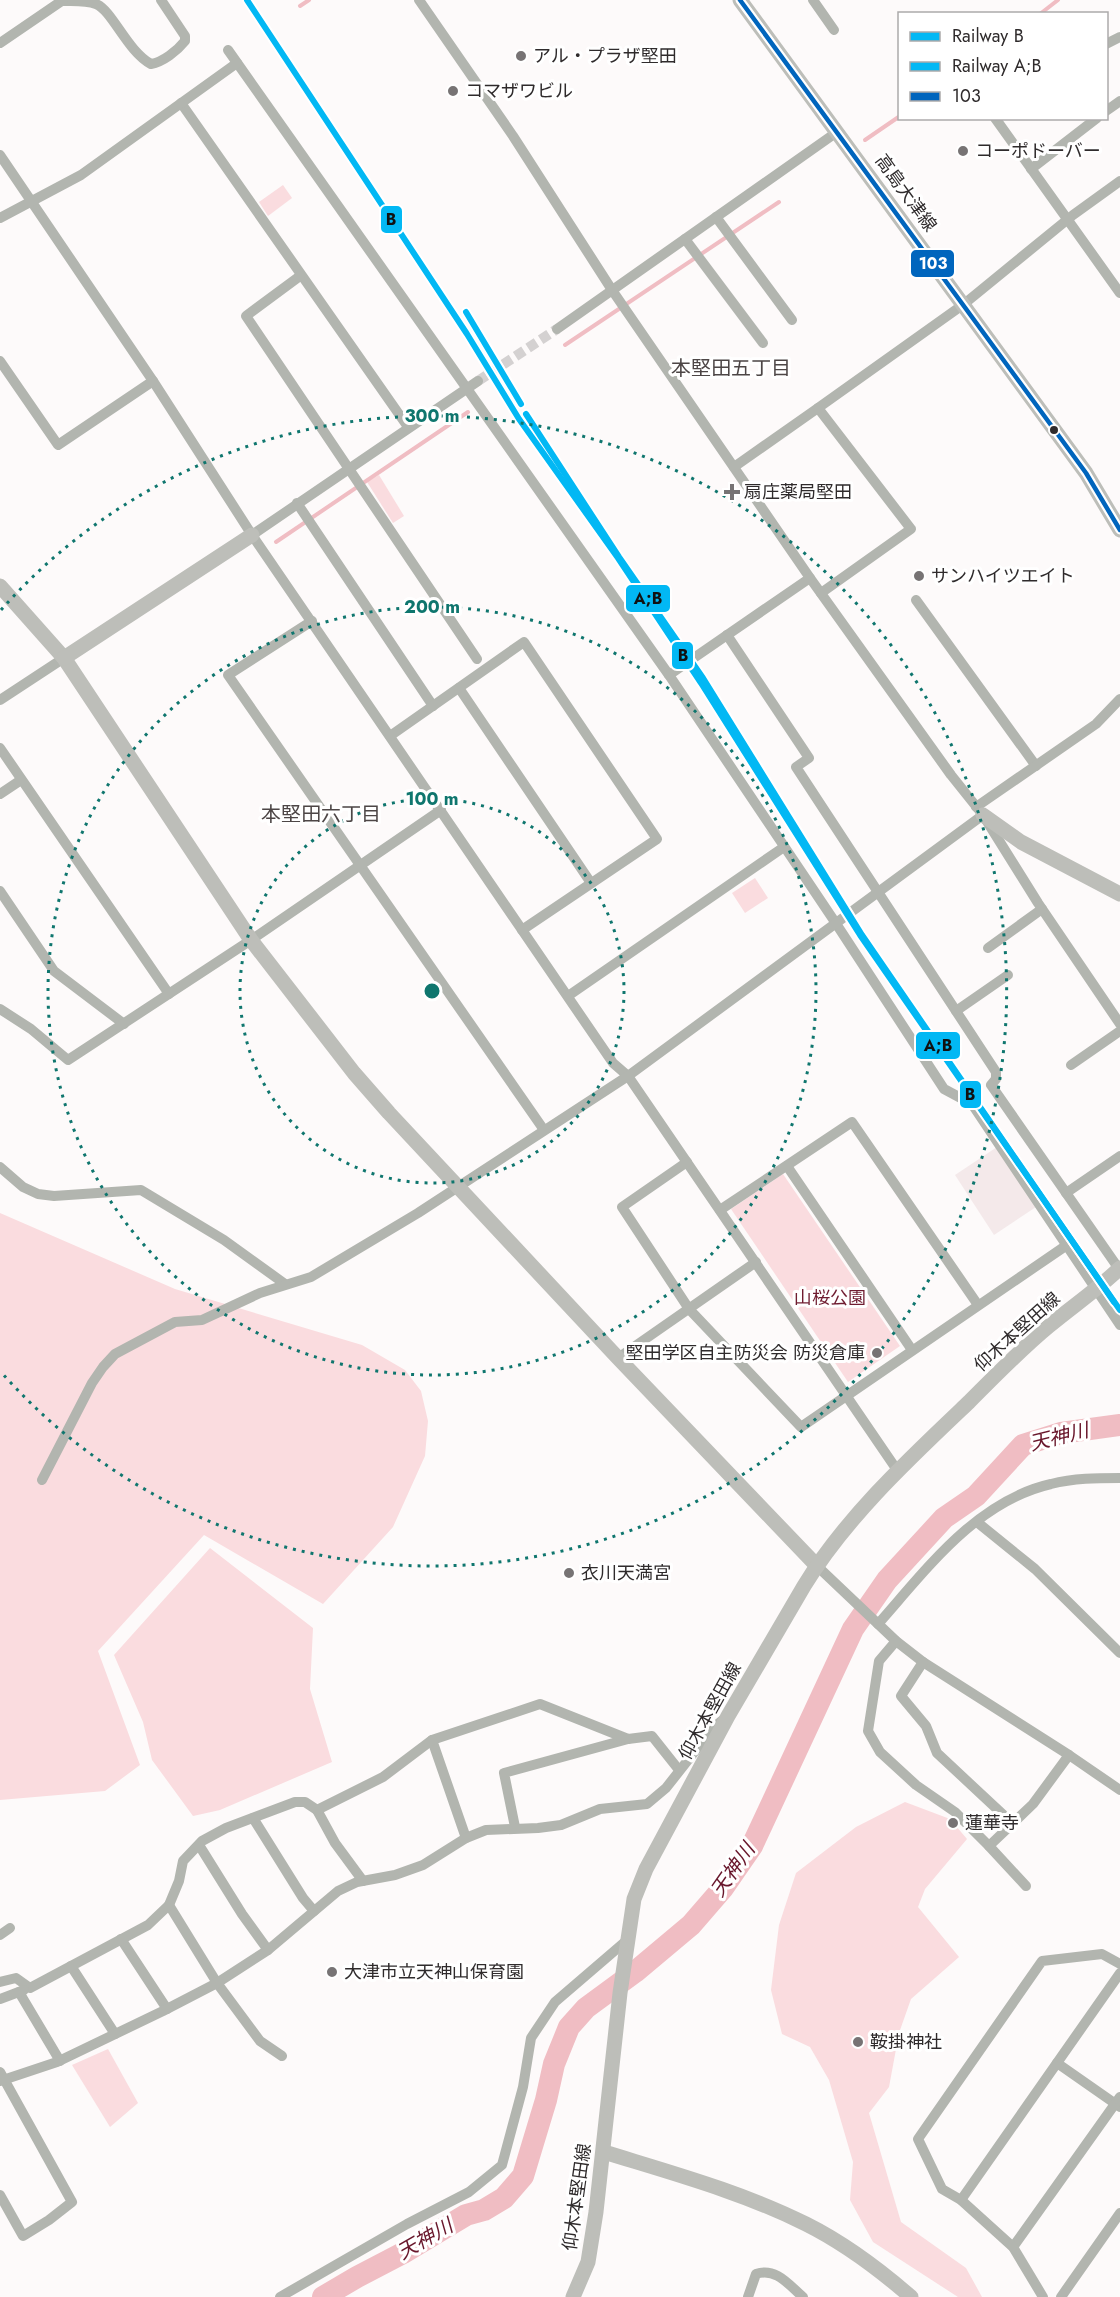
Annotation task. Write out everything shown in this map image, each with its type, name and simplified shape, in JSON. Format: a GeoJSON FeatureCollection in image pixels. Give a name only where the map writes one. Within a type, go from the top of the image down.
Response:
{"type":"FeatureCollection","features":[{"type":"Feature","properties":{"kind":"street"},"geometry":{"type":"LineString","coordinates":[[0,43],[63,0],[102,4],[133,50],[151,64],[158,63],[180,48],[185,41],[185,36],[160,0]]}},
{"type":"Feature","properties":{"kind":"street"},"geometry":{"type":"LineString","coordinates":[[419,0],[513,136],[612,290],[810,578],[979,811],[1120,1024]]}},
{"type":"Feature","properties":{"kind":"street","name":"高島大津線"},"geometry":{"type":"LineString","coordinates":[[740,0],[1086,473],[1120,530]]}},
{"type":"Feature","properties":{"kind":"street"},"geometry":{"type":"LineString","coordinates":[[813,0],[834,30]]}},
{"type":"Feature","properties":{"kind":"street"},"geometry":{"type":"LineString","coordinates":[[228,50],[669,675],[944,1089],[972,1104],[1120,1326]]}},
{"type":"Feature","properties":{"kind":"street"},"geometry":{"type":"LineString","coordinates":[[0,218],[81,175],[237,63]]}},
{"type":"Feature","properties":{"kind":"street"},"geometry":{"type":"LineString","coordinates":[[1108,110],[1120,101]]}},
{"type":"Feature","properties":{"kind":"street"},"geometry":{"type":"LineString","coordinates":[[181,103],[300,276],[408,427]]}},
{"type":"Feature","properties":{"kind":"street"},"geometry":{"type":"LineString","coordinates":[[998,120],[1120,293]]}},
{"type":"Feature","properties":{"kind":"street"},"geometry":{"type":"LineString","coordinates":[[1031,169],[1094,120]]}},
{"type":"Feature","properties":{"kind":"street"},"geometry":{"type":"LineString","coordinates":[[557,329],[837,132]]}},
{"type":"Feature","properties":{"kind":"street"},"geometry":{"type":"LineString","coordinates":[[0,155],[153,381],[252,535],[613,1063],[628,1076],[897,1470]]}},
{"type":"Feature","properties":{"kind":"street"},"geometry":{"type":"LineString","coordinates":[[734,467],[964,304],[1067,220],[1120,181]]}},
{"type":"Feature","properties":{"kind":"street"},"geometry":{"type":"LineString","coordinates":[[716,217],[792,320]]}},
{"type":"Feature","properties":{"kind":"street"},"geometry":{"type":"LineString","coordinates":[[685,239],[763,343]]}},
{"type":"Feature","properties":{"kind":"street"},"geometry":{"type":"LineString","coordinates":[[300,276],[246,316],[477,659]]}},
{"type":"Feature","properties":{"kind":"street"},"geometry":{"type":"LineString","coordinates":[[0,361],[58,445],[153,381]]}},
{"type":"Feature","properties":{"kind":"street"},"geometry":{"type":"LineString","coordinates":[[0,700],[252,535],[478,381]]}},
{"type":"Feature","properties":{"kind":"street"},"geometry":{"type":"LineString","coordinates":[[818,408],[911,529],[822,593]]}},
{"type":"Feature","properties":{"kind":"street"},"geometry":{"type":"LineString","coordinates":[[297,503],[433,706]]}},
{"type":"Feature","properties":{"kind":"street"},"geometry":{"type":"LineString","coordinates":[[669,675],[810,578]]}},
{"type":"Feature","properties":{"kind":"street"},"geometry":{"type":"LineString","coordinates":[[0,586],[64,658],[251,940],[354,1073],[458,1187],[831,1581],[896,1641],[923,1662],[1120,1790]]}},
{"type":"Feature","properties":{"kind":"street"},"geometry":{"type":"LineString","coordinates":[[916,600],[1036,766]]}},
{"type":"Feature","properties":{"kind":"street"},"geometry":{"type":"LineString","coordinates":[[312,621],[228,675],[544,1130]]}},
{"type":"Feature","properties":{"kind":"street"},"geometry":{"type":"LineString","coordinates":[[727,635],[809,758],[796,767],[996,1072],[996,1079],[991,1084],[1119,1269]]}},
{"type":"Feature","properties":{"kind":"street"},"geometry":{"type":"LineString","coordinates":[[390,736],[524,642],[657,839],[522,930]]}},
{"type":"Feature","properties":{"kind":"street"},"geometry":{"type":"LineString","coordinates":[[459,688],[591,883]]}},
{"type":"Feature","properties":{"kind":"street"},"geometry":{"type":"LineString","coordinates":[[42,1480],[92,1383],[115,1354],[175,1322],[202,1320],[229,1306],[285,1284],[311,1278],[458,1187],[628,1076],[878,891],[1036,766],[1096,724],[1120,699]]}},
{"type":"Feature","properties":{"kind":"street"},"geometry":{"type":"LineString","coordinates":[[0,748],[169,994]]}},
{"type":"Feature","properties":{"kind":"street"},"geometry":{"type":"LineString","coordinates":[[0,794],[21,780]]}},
{"type":"Feature","properties":{"kind":"street"},"geometry":{"type":"LineString","coordinates":[[0,1009],[31,1029],[68,1060],[251,940],[441,810]]}},
{"type":"Feature","properties":{"kind":"street"},"geometry":{"type":"LineString","coordinates":[[979,811],[1021,842],[1120,894]]}},
{"type":"Feature","properties":{"kind":"street"},"geometry":{"type":"LineString","coordinates":[[568,996],[784,847]]}},
{"type":"Feature","properties":{"kind":"street"},"geometry":{"type":"LineString","coordinates":[[0,891],[54,970],[124,1024]]}},
{"type":"Feature","properties":{"kind":"street"},"geometry":{"type":"LineString","coordinates":[[988,948],[1042,909]]}},
{"type":"Feature","properties":{"kind":"street"},"geometry":{"type":"LineString","coordinates":[[956,1011],[1008,975]]}},
{"type":"Feature","properties":{"kind":"street"},"geometry":{"type":"LineString","coordinates":[[1071,1065],[1120,1031]]}},
{"type":"Feature","properties":{"kind":"street"},"geometry":{"type":"LineString","coordinates":[[720,1210],[852,1122],[978,1305]]}},
{"type":"Feature","properties":{"kind":"street"},"geometry":{"type":"LineString","coordinates":[[1066,1193],[1120,1156]]}},
{"type":"Feature","properties":{"kind":"street"},"geometry":{"type":"LineString","coordinates":[[687,1162],[622,1207],[689,1309],[801,1427],[1067,1245]]}},
{"type":"Feature","properties":{"kind":"street"},"geometry":{"type":"LineString","coordinates":[[787,1166],[912,1350]]}},
{"type":"Feature","properties":{"kind":"street"},"geometry":{"type":"LineString","coordinates":[[0,1167],[23,1187],[38,1194],[54,1196],[141,1190],[225,1240],[285,1284]]}},
{"type":"Feature","properties":{"kind":"street"},"geometry":{"type":"LineString","coordinates":[[618,1358],[756,1262]]}},
{"type":"Feature","properties":{"kind":"street","name":"仰木本堅田線"},"geometry":{"type":"LineString","coordinates":[[573,2297],[588,2262],[604,2152],[626,1941],[634,1899],[646,1869],[728,1716],[817,1566],[897,1470],[1048,1326],[1097,1290],[1119,1269]]}},
{"type":"Feature","properties":{"kind":"street"},"geometry":{"type":"LineString","coordinates":[[878,1624],[944,1550],[977,1522],[1007,1501],[1051,1484],[1088,1478],[1120,1478]]}},
{"type":"Feature","properties":{"kind":"street"},"geometry":{"type":"LineString","coordinates":[[977,1522],[1035,1569],[1120,1653]]}},
{"type":"Feature","properties":{"kind":"street"},"geometry":{"type":"LineString","coordinates":[[896,1641],[879,1661],[868,1731],[880,1752],[916,1785],[955,1812],[1026,1886]]}},
{"type":"Feature","properties":{"kind":"street"},"geometry":{"type":"LineString","coordinates":[[923,1662],[902,1696],[926,1726],[937,1753],[1012,1822]]}},
{"type":"Feature","properties":{"kind":"street"},"geometry":{"type":"LineString","coordinates":[[317,1810],[383,1778],[432,1740],[540,1704],[628,1739]]}},
{"type":"Feature","properties":{"kind":"street"},"geometry":{"type":"LineString","coordinates":[[0,2195],[23,2236],[72,2202],[2,2078],[60,2061],[217,1983],[268,1950],[338,1892],[363,1881],[395,1875],[423,1865],[466,1838],[486,1830],[561,1825],[600,1809],[647,1804],[666,1788],[714,1727],[728,1716]]}},
{"type":"Feature","properties":{"kind":"street"},"geometry":{"type":"LineString","coordinates":[[515,1827],[504,1773],[628,1739],[652,1736],[679,1770]]}},
{"type":"Feature","properties":{"kind":"street"},"geometry":{"type":"LineString","coordinates":[[432,1740],[466,1838]]}},
{"type":"Feature","properties":{"kind":"street"},"geometry":{"type":"LineString","coordinates":[[989,1846],[1033,1804],[1069,1755]]}},
{"type":"Feature","properties":{"kind":"street"},"geometry":{"type":"LineString","coordinates":[[0,1999],[25,1990],[148,1925],[169,1905],[183,1861],[199,1845],[226,1828],[295,1802],[305,1802],[317,1810],[335,1843],[363,1881]]}},
{"type":"Feature","properties":{"kind":"street"},"geometry":{"type":"LineString","coordinates":[[253,1818],[303,1898],[314,1911]]}},
{"type":"Feature","properties":{"kind":"street"},"geometry":{"type":"LineString","coordinates":[[199,1845],[242,1914],[268,1950]]}},
{"type":"Feature","properties":{"kind":"street"},"geometry":{"type":"LineString","coordinates":[[169,1905],[217,1983],[260,2041],[282,2056]]}},
{"type":"Feature","properties":{"kind":"street"},"geometry":{"type":"LineString","coordinates":[[0,1935],[10,1928]]}},
{"type":"Feature","properties":{"kind":"street"},"geometry":{"type":"LineString","coordinates":[[121,1939],[167,2009]]}},
{"type":"Feature","properties":{"kind":"street"},"geometry":{"type":"LineString","coordinates":[[280,2297],[407,2224],[470,2192],[502,2166],[523,2087],[531,2038],[555,2002],[626,1941]]}},
{"type":"Feature","properties":{"kind":"street"},"geometry":{"type":"LineString","coordinates":[[1043,2297],[1013,2247],[961,2200],[942,2189],[918,2139],[1042,1960],[1102,1954],[1120,1964]]}},
{"type":"Feature","properties":{"kind":"street"},"geometry":{"type":"LineString","coordinates":[[71,1966],[115,2034]]}},
{"type":"Feature","properties":{"kind":"street"},"geometry":{"type":"LineString","coordinates":[[961,2200],[1120,1973]]}},
{"type":"Feature","properties":{"kind":"street"},"geometry":{"type":"LineString","coordinates":[[0,1982],[16,1978],[25,1990],[60,2061]]}},
{"type":"Feature","properties":{"kind":"street"},"geometry":{"type":"LineString","coordinates":[[1013,2247],[1118,2102],[1057,2063]]}},
{"type":"Feature","properties":{"kind":"street"},"geometry":{"type":"LineString","coordinates":[[604,2152],[721,2189],[806,2224],[861,2257],[912,2297]]}},
{"type":"Feature","properties":{"kind":"street"},"geometry":{"type":"LineString","coordinates":[[1061,2297],[1120,2213]]}},
{"type":"Feature","properties":{"kind":"street"},"geometry":{"type":"LineString","coordinates":[[748,2297],[756,2274],[765,2271],[786,2282],[803,2297]]}},
{"type":"Feature","properties":{"kind":"shaded area"},"geometry":{"type":"Polygon","coordinates":[[[997,1147],[1036,1207],[994,1235],[955,1175],[997,1147]]]}},
{"type":"Feature","properties":{"kind":"green space"},"geometry":{"type":"Polygon","coordinates":[[[283,185],[292,198],[268,216],[259,202],[283,185]]]}},
{"type":"Feature","properties":{"kind":"green space"},"geometry":{"type":"Polygon","coordinates":[[[379,475],[404,516],[393,523],[367,482],[379,475]]]}},
{"type":"Feature","properties":{"kind":"green space"},"geometry":{"type":"Polygon","coordinates":[[[755,878],[768,898],[745,913],[732,893],[755,878]]]}},
{"type":"Feature","properties":{"kind":"green space","name":"山桜公園"},"geometry":{"type":"Polygon","coordinates":[[[783,1174],[900,1346],[848,1382],[731,1209],[783,1174]]]}},
{"type":"Feature","properties":{"kind":"green space"},"geometry":{"type":"Polygon","coordinates":[[[0,1213],[175,1289],[362,1345],[405,1370],[421,1391],[428,1421],[425,1456],[393,1527],[323,1604],[204,1535],[98,1651],[140,1765],[105,1791],[0,1800],[0,1213]]]}},
{"type":"Feature","properties":{"kind":"green space"},"geometry":{"type":"Polygon","coordinates":[[[210,1548],[313,1628],[310,1689],[332,1762],[220,1810],[193,1816],[152,1760],[143,1722],[114,1655],[210,1548]]]}},
{"type":"Feature","properties":{"kind":"green space"},"geometry":{"type":"Polygon","coordinates":[[[905,1802],[950,1819],[967,1839],[925,1889],[918,1907],[959,1957],[911,1999],[899,2033],[889,2087],[869,2113],[901,2222],[966,2268],[982,2297],[958,2297],[873,2242],[850,2200],[853,2162],[829,2080],[810,2047],[782,2034],[771,1990],[779,1925],[796,1873],[856,1827],[905,1802]]]}},
{"type":"Feature","properties":{"kind":"green space"},"geometry":{"type":"Polygon","coordinates":[[[108,2049],[138,2103],[110,2127],[72,2065],[108,2049]]]}},
{"type":"Feature","properties":{"kind":"waterway"},"geometry":{"type":"LineString","coordinates":[[300,6],[309,0]]}},
{"type":"Feature","properties":{"kind":"waterway"},"geometry":{"type":"LineString","coordinates":[[1043,12],[1058,0]]}},
{"type":"Feature","properties":{"kind":"waterway"},"geometry":{"type":"LineString","coordinates":[[865,140],[898,117]]}},
{"type":"Feature","properties":{"kind":"waterway"},"geometry":{"type":"LineString","coordinates":[[565,345],[779,202]]}},
{"type":"Feature","properties":{"kind":"waterway"},"geometry":{"type":"LineString","coordinates":[[276,542],[468,412]]}},
{"type":"Feature","properties":{"kind":"waterway","name":"天神川"},"geometry":{"type":"LineString","coordinates":[[323,2297],[466,2215],[484,2210],[504,2198],[523,2176],[546,2100],[554,2064],[569,2027],[586,2008],[635,1972],[691,1925],[723,1888],[752,1846],[853,1629],[887,1580],[944,1518],[976,1496],[1023,1445],[1061,1433],[1120,1425]]}},
{"type":"Feature","properties":{"kind":"tunnel"},"geometry":{"type":"LineString","coordinates":[[478,381],[557,329]]}},
{"type":"Feature","properties":{"kind":"rail line","name":"B"},"geometry":{"type":"LineString","coordinates":[[247,0],[467,334],[519,419],[618,558],[701,683],[860,935],[1120,1310]]}},
{"type":"Feature","properties":{"kind":"rail line","name":"A;B"},"geometry":{"type":"LineString","coordinates":[[466,312],[521,404]]}},
{"type":"Feature","properties":{"kind":"rail line","name":"A;B"},"geometry":{"type":"LineString","coordinates":[[526,414],[619,557],[703,678],[862,935],[1114,1302]]}},
{"type":"Feature","properties":{"kind":"transit line","name":"103"},"geometry":{"type":"LineString","coordinates":[[740,0],[1086,473],[1120,530]]}},
{"type":"Feature","properties":{"kind":"place","name":"アル・プラザ堅田"},"geometry":{"type":"Point","coordinates":[521,56]}},
{"type":"Feature","properties":{"kind":"place","name":"コマザワビル"},"geometry":{"type":"Point","coordinates":[453,91]}},
{"type":"Feature","properties":{"kind":"place","name":"コーポドーバー"},"geometry":{"type":"Point","coordinates":[963,151]}},
{"type":"Feature","properties":{"kind":"place","name":"扇庄薬局堅田"},"geometry":{"type":"Point","coordinates":[732,492]}},
{"type":"Feature","properties":{"kind":"place","name":"サンハイツエイト"},"geometry":{"type":"Point","coordinates":[919,576]}},
{"type":"Feature","properties":{"kind":"place","name":"堅田学区自主防災会 防災倉庫"},"geometry":{"type":"Point","coordinates":[877,1353]}},
{"type":"Feature","properties":{"kind":"place","name":"衣川天満宮"},"geometry":{"type":"Point","coordinates":[569,1573]}},
{"type":"Feature","properties":{"kind":"place","name":"蓮華寺"},"geometry":{"type":"Point","coordinates":[953,1823]}},
{"type":"Feature","properties":{"kind":"place","name":"大津市立天神山保育園"},"geometry":{"type":"Point","coordinates":[332,1972]}},
{"type":"Feature","properties":{"kind":"place","name":"鞍掛神社"},"geometry":{"type":"Point","coordinates":[858,2042]}},
{"type":"Feature","properties":{"kind":"district","name":"本堅田五丁目"},"geometry":{"type":"Point","coordinates":[731,368]}},
{"type":"Feature","properties":{"kind":"district","name":"本堅田六丁目"},"geometry":{"type":"Point","coordinates":[321,814]}}]}
